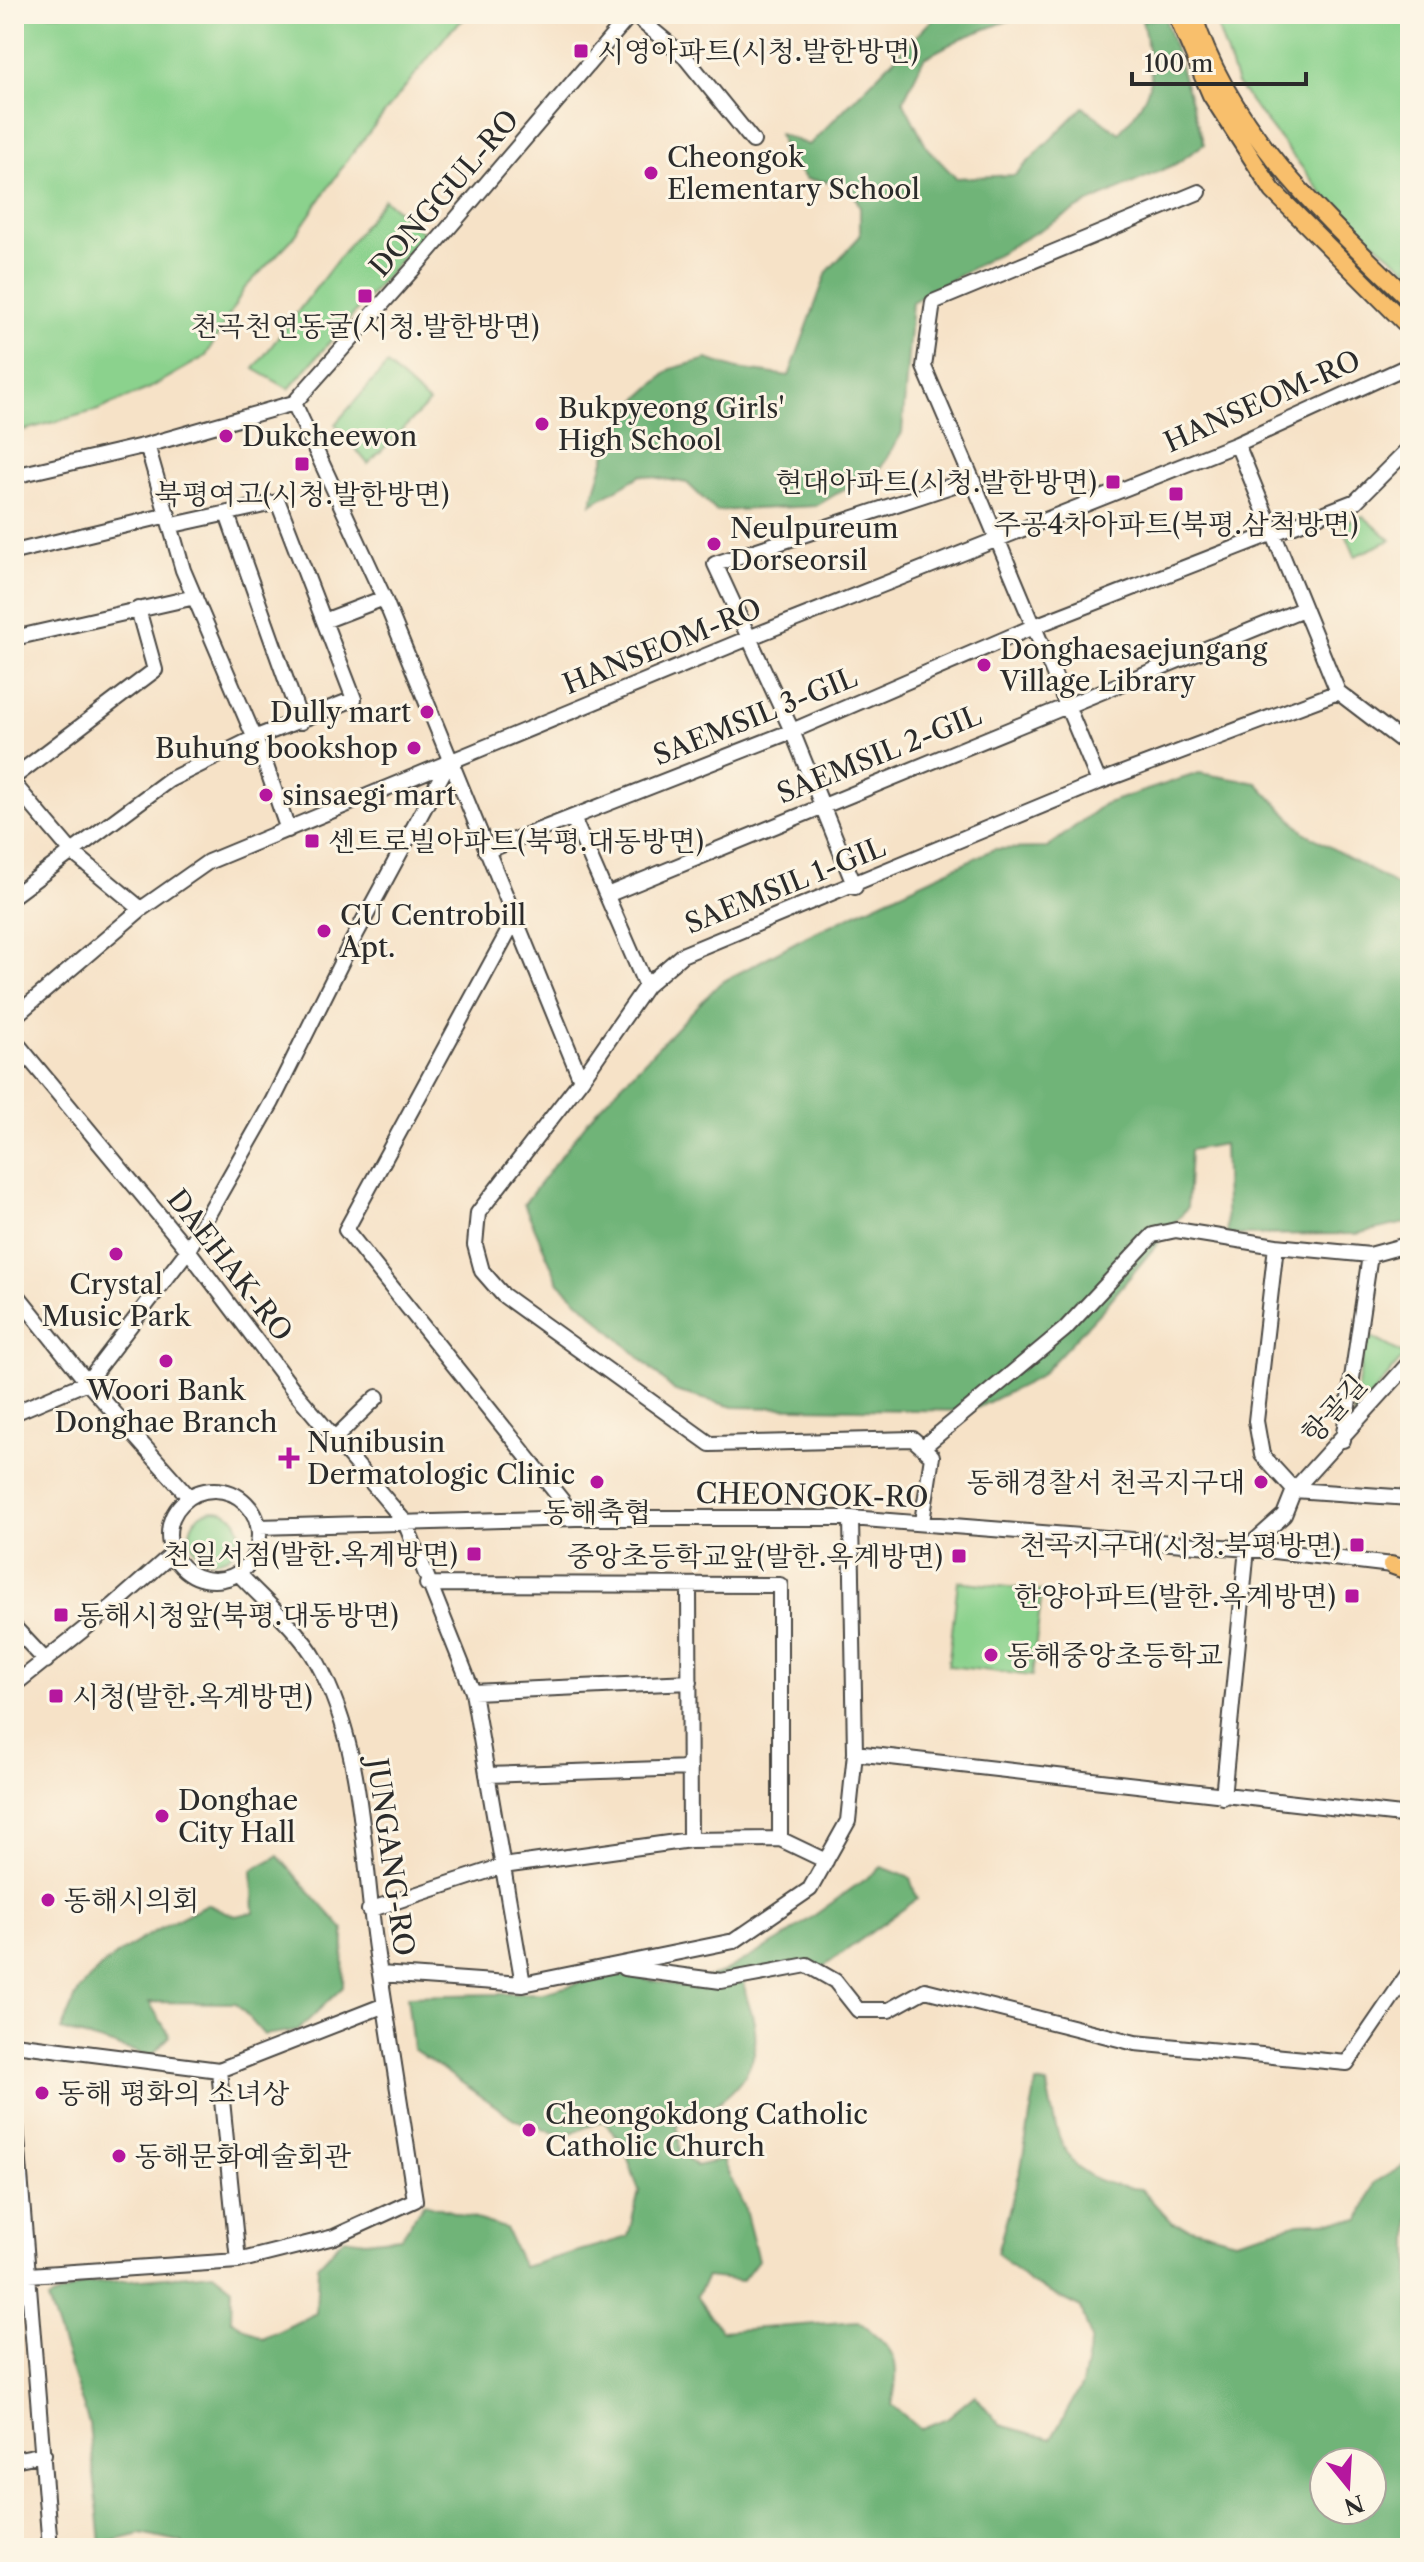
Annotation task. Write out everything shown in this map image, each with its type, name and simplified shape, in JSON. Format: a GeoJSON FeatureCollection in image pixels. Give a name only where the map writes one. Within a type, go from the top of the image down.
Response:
{"type":"FeatureCollection","features":[{"type":"Feature","properties":{"kind":"main road"},"geometry":{"type":"LineString","coordinates":[[1176,14],[1211,95],[1273,191],[1410,328]]}},
{"type":"Feature","properties":{"kind":"main road"},"geometry":{"type":"LineString","coordinates":[[1193,14],[1216,70],[1256,137],[1309,203],[1410,300]]}},
{"type":"Feature","properties":{"kind":"main road"},"geometry":{"type":"LineString","coordinates":[[1391,1565],[1410,1568]]}},
{"type":"Feature","properties":{"kind":"street"},"geometry":{"type":"LineString","coordinates":[[632,14],[685,57],[753,141]]}},
{"type":"Feature","properties":{"kind":"street","name":"DONGGUL-RO"},"geometry":{"type":"LineString","coordinates":[[294,403],[632,14]]}},
{"type":"Feature","properties":{"kind":"street"},"geometry":{"type":"LineString","coordinates":[[1099,782],[924,367],[933,302],[1199,192]]}},
{"type":"Feature","properties":{"kind":"street","name":"HANSEOM-RO"},"geometry":{"type":"LineString","coordinates":[[14,1017],[141,909],[208,862],[751,637],[1237,444],[1410,365]]}},
{"type":"Feature","properties":{"kind":"street"},"geometry":{"type":"LineString","coordinates":[[14,476],[147,445],[294,403],[384,598],[581,1080]]}},
{"type":"Feature","properties":{"kind":"street"},"geometry":{"type":"LineString","coordinates":[[1237,444],[1338,692],[1410,747]]}},
{"type":"Feature","properties":{"kind":"street"},"geometry":{"type":"LineString","coordinates":[[147,445],[183,570],[254,738],[288,830]]}},
{"type":"Feature","properties":{"kind":"street","name":"SAEMSIL 3-GIL"},"geometry":{"type":"LineString","coordinates":[[486,851],[792,731],[1035,626],[1356,501],[1410,447]]}},
{"type":"Feature","properties":{"kind":"street"},"geometry":{"type":"LineString","coordinates":[[855,887],[792,731],[715,564],[972,479]]}},
{"type":"Feature","properties":{"kind":"street"},"geometry":{"type":"LineString","coordinates":[[14,552],[170,520],[227,514],[278,502],[354,699],[254,738],[169,780],[14,895]]}},
{"type":"Feature","properties":{"kind":"street"},"geometry":{"type":"LineString","coordinates":[[227,514],[301,722]]}},
{"type":"Feature","properties":{"kind":"street"},"geometry":{"type":"LineString","coordinates":[[14,638],[195,597]]}},
{"type":"Feature","properties":{"kind":"street"},"geometry":{"type":"LineString","coordinates":[[324,621],[384,598]]}},
{"type":"Feature","properties":{"kind":"street"},"geometry":{"type":"LineString","coordinates":[[14,777],[155,670],[138,609]]}},
{"type":"Feature","properties":{"kind":"street","name":"SAEMSIL 2-GIL"},"geometry":{"type":"LineString","coordinates":[[607,895],[1303,609]]}},
{"type":"Feature","properties":{"kind":"street","name":"SAEMSIL 1-GIL"},"geometry":{"type":"LineString","coordinates":[[923,1447],[913,1439],[710,1444],[503,1295],[482,1271],[475,1245],[478,1213],[581,1080],[646,986],[682,955],[855,887],[1099,782],[1338,692]]}},
{"type":"Feature","properties":{"kind":"street"},"geometry":{"type":"LineString","coordinates":[[14,1413],[87,1382],[188,1250],[272,1102],[354,938],[449,762]]}},
{"type":"Feature","properties":{"kind":"street"},"geometry":{"type":"LineString","coordinates":[[14,784],[71,851],[141,909]]}},
{"type":"Feature","properties":{"kind":"street"},"geometry":{"type":"LineString","coordinates":[[573,818],[646,986]]}},
{"type":"Feature","properties":{"kind":"street"},"geometry":{"type":"LineString","coordinates":[[514,921],[346,1230],[576,1518]]}},
{"type":"Feature","properties":{"kind":"street","name":"DAEHAK-RO"},"geometry":{"type":"LineString","coordinates":[[14,1040],[188,1250],[295,1392],[405,1522],[427,1584],[473,1692],[523,1984]]}},
{"type":"Feature","properties":{"kind":"street"},"geometry":{"type":"LineString","coordinates":[[922,1522],[932,1456],[923,1447],[1065,1329],[1153,1235],[1176,1230],[1276,1246],[1370,1255],[1410,1244]]}},
{"type":"Feature","properties":{"kind":"street"},"geometry":{"type":"LineString","coordinates":[[1276,1246],[1256,1421],[1262,1455],[1294,1490],[1408,1495]]}},
{"type":"Feature","properties":{"kind":"street"},"geometry":{"type":"LineString","coordinates":[[1343,1440],[1370,1255]]}},
{"type":"Feature","properties":{"kind":"street"},"geometry":{"type":"LineString","coordinates":[[14,1291],[87,1382],[189,1497]]}},
{"type":"Feature","properties":{"kind":"street","name":"항골길"},"geometry":{"type":"LineString","coordinates":[[1247,1548],[1284,1515],[1294,1490],[1343,1440],[1410,1362]]}},
{"type":"Feature","properties":{"kind":"street"},"geometry":{"type":"LineString","coordinates":[[336,1437],[377,1397]]}},
{"type":"Feature","properties":{"kind":"street"},"geometry":{"type":"LineString","coordinates":[[206,1490],[233,1493],[248,1504],[259,1527],[256,1554],[239,1574],[224,1580],[199,1578],[181,1567],[172,1554],[169,1529],[174,1514],[189,1497],[206,1490]]}},
{"type":"Feature","properties":{"kind":"street","name":"CHEONGOK-RO"},"geometry":{"type":"LineString","coordinates":[[259,1527],[576,1518],[851,1518],[1247,1548],[1391,1565]]}},
{"type":"Feature","properties":{"kind":"street"},"geometry":{"type":"LineString","coordinates":[[369,1910],[503,1866],[690,1840],[780,1839],[826,1861],[848,1821],[855,1753],[851,1518]]}},
{"type":"Feature","properties":{"kind":"street"},"geometry":{"type":"LineString","coordinates":[[1223,1797],[1247,1548]]}},
{"type":"Feature","properties":{"kind":"street"},"geometry":{"type":"LineString","coordinates":[[14,1685],[172,1554]]}},
{"type":"Feature","properties":{"kind":"street","name":"JUNGANG-RO"},"geometry":{"type":"LineString","coordinates":[[239,1574],[314,1657],[339,1709],[354,1762],[369,1910],[380,1974],[523,1984],[734,1941],[810,1889],[826,1861]]}},
{"type":"Feature","properties":{"kind":"street"},"geometry":{"type":"LineString","coordinates":[[427,1584],[780,1585],[780,1839]]}},
{"type":"Feature","properties":{"kind":"street"},"geometry":{"type":"LineString","coordinates":[[689,1585],[690,1840]]}},
{"type":"Feature","properties":{"kind":"street"},"geometry":{"type":"LineString","coordinates":[[14,1627],[46,1661]]}},
{"type":"Feature","properties":{"kind":"street"},"geometry":{"type":"LineString","coordinates":[[473,1692],[690,1682]]}},
{"type":"Feature","properties":{"kind":"street"},"geometry":{"type":"LineString","coordinates":[[855,1753],[1410,1816]]}},
{"type":"Feature","properties":{"kind":"street"},"geometry":{"type":"LineString","coordinates":[[487,1775],[690,1768]]}},
{"type":"Feature","properties":{"kind":"street"},"geometry":{"type":"LineString","coordinates":[[611,1966],[721,1981],[807,1965],[835,1981],[858,2010],[889,2010],[925,1990],[1135,2043],[1347,2063],[1410,1971]]}},
{"type":"Feature","properties":{"kind":"street"},"geometry":{"type":"LineString","coordinates":[[22,2275],[238,2261],[334,2237],[415,2200],[380,1974]]}},
{"type":"Feature","properties":{"kind":"street"},"geometry":{"type":"LineString","coordinates":[[14,2044],[219,2070],[385,2005]]}},
{"type":"Feature","properties":{"kind":"street"},"geometry":{"type":"LineString","coordinates":[[219,2070],[238,2261]]}},
{"type":"Feature","properties":{"kind":"street"},"geometry":{"type":"LineString","coordinates":[[14,2100],[22,2275],[44,2454],[50,2548]]}},
{"type":"Feature","properties":{"kind":"street"},"geometry":{"type":"LineString","coordinates":[[14,2460],[44,2454]]}},
{"type":"Feature","properties":{"kind":"green space"},"geometry":{"type":"Polygon","coordinates":[[[14,14],[470,14],[449,32],[348,159],[295,236],[244,289],[206,356],[150,388],[98,410],[14,433],[14,14]]]}},
{"type":"Feature","properties":{"kind":"green space"},"geometry":{"type":"Polygon","coordinates":[[[938,14],[1026,14],[962,38],[924,58],[903,101],[927,148],[956,178],[1015,175],[1083,107],[1119,133],[1141,104],[1150,81],[1151,69],[1142,20],[1165,18],[1204,144],[1176,164],[1088,203],[912,302],[902,433],[881,467],[816,506],[716,511],[687,483],[641,475],[591,504],[606,454],[637,400],[671,369],[707,359],[737,369],[789,376],[827,272],[860,236],[860,208],[851,185],[806,179],[785,154],[779,134],[809,145],[938,14]]]}},
{"type":"Feature","properties":{"kind":"green space"},"geometry":{"type":"Polygon","coordinates":[[[1213,14],[1410,14],[1410,271],[1336,211],[1237,84],[1213,14]]]}},
{"type":"Feature","properties":{"kind":"green space"},"geometry":{"type":"Polygon","coordinates":[[[384,199],[424,233],[289,389],[254,369],[384,199]]]}},
{"type":"Feature","properties":{"kind":"green space"},"geometry":{"type":"Polygon","coordinates":[[[387,365],[429,403],[368,464],[335,424],[387,365]]]}},
{"type":"Feature","properties":{"kind":"green space"},"geometry":{"type":"Polygon","coordinates":[[[1363,516],[1391,540],[1355,556],[1342,524],[1363,516]]]}},
{"type":"Feature","properties":{"kind":"green space"},"geometry":{"type":"Polygon","coordinates":[[[1199,773],[1257,783],[1304,832],[1410,893],[1410,1222],[1356,1234],[1227,1235],[1224,1144],[1190,1150],[1187,1208],[1103,1309],[1039,1377],[971,1411],[733,1407],[675,1391],[559,1283],[524,1204],[595,1112],[720,983],[807,936],[994,849],[1047,848],[1104,804],[1199,773]]]}},
{"type":"Feature","properties":{"kind":"green space"},"geometry":{"type":"Polygon","coordinates":[[[1366,1334],[1405,1355],[1353,1418],[1366,1334]]]}},
{"type":"Feature","properties":{"kind":"green space"},"geometry":{"type":"Polygon","coordinates":[[[215,1510],[233,1517],[240,1535],[233,1553],[215,1560],[197,1553],[190,1535],[197,1517],[215,1510]]]}},
{"type":"Feature","properties":{"kind":"green space"},"geometry":{"type":"Polygon","coordinates":[[[958,1581],[1042,1591],[1032,1676],[948,1666],[958,1581]]]}},
{"type":"Feature","properties":{"kind":"green space"},"geometry":{"type":"Polygon","coordinates":[[[278,1856],[344,1930],[343,1987],[298,2030],[264,2035],[236,2003],[149,2002],[170,2036],[151,2056],[61,2030],[83,1986],[110,1961],[141,1939],[207,1904],[235,1916],[254,1912],[252,1870],[278,1856]]]}},
{"type":"Feature","properties":{"kind":"green space"},"geometry":{"type":"Polygon","coordinates":[[[882,1867],[910,1878],[917,1899],[823,1967],[744,1980],[755,2042],[746,2074],[723,2099],[677,2124],[680,2151],[696,2166],[722,2160],[744,2206],[758,2260],[742,2281],[707,2277],[696,2296],[721,2331],[858,2321],[888,2347],[893,2356],[896,2376],[892,2405],[920,2429],[947,2418],[975,2395],[1000,2425],[1051,2439],[1082,2385],[1091,2339],[1081,2308],[1030,2283],[997,2253],[1021,2168],[1036,2083],[1047,2085],[1063,2145],[1083,2171],[1097,2179],[1141,2189],[1172,2223],[1235,2240],[1299,2223],[1360,2220],[1374,2183],[1405,2165],[1406,2104],[1410,2091],[1410,2548],[185,2548],[182,2543],[141,2534],[101,2544],[89,2424],[48,2300],[83,2284],[213,2273],[232,2288],[231,2319],[263,2339],[316,2313],[318,2266],[344,2238],[365,2241],[401,2237],[424,2203],[505,2228],[523,2267],[628,2237],[639,2191],[622,2141],[603,2121],[563,2136],[516,2120],[413,2049],[407,1996],[543,1993],[617,1973],[679,1986],[722,1973],[780,1940],[882,1867]]]}},
{"type":"Feature","properties":{"kind":"place","name":"시영아파트(시청.발한방면)"},"geometry":{"type":"Point","coordinates":[581,51]}},
{"type":"Feature","properties":{"kind":"place","name":"Cheongok Elementary School"},"geometry":{"type":"Point","coordinates":[651,173]}},
{"type":"Feature","properties":{"kind":"place","name":"천곡천연동굴(시청.발한방면)"},"geometry":{"type":"Point","coordinates":[365,296]}},
{"type":"Feature","properties":{"kind":"place","name":"Bukpyeong Girls' High School"},"geometry":{"type":"Point","coordinates":[542,424]}},
{"type":"Feature","properties":{"kind":"place","name":"Dukcheewon"},"geometry":{"type":"Point","coordinates":[226,436]}},
{"type":"Feature","properties":{"kind":"place","name":"북평여고(시청.발한방면)"},"geometry":{"type":"Point","coordinates":[302,464]}},
{"type":"Feature","properties":{"kind":"place","name":"현대아파트(시청.발한방면)"},"geometry":{"type":"Point","coordinates":[1113,482]}},
{"type":"Feature","properties":{"kind":"place","name":"주공4차아파트(북평.삼척방면)"},"geometry":{"type":"Point","coordinates":[1176,494]}},
{"type":"Feature","properties":{"kind":"place","name":"Neulpureum Dorseorsil"},"geometry":{"type":"Point","coordinates":[714,544]}},
{"type":"Feature","properties":{"kind":"place","name":"Donghaesaejungang Village Library"},"geometry":{"type":"Point","coordinates":[984,665]}},
{"type":"Feature","properties":{"kind":"place","name":"Dully mart"},"geometry":{"type":"Point","coordinates":[427,712]}},
{"type":"Feature","properties":{"kind":"place","name":"Buhung bookshop"},"geometry":{"type":"Point","coordinates":[414,748]}},
{"type":"Feature","properties":{"kind":"place","name":"sinsaegi mart"},"geometry":{"type":"Point","coordinates":[266,795]}},
{"type":"Feature","properties":{"kind":"place","name":"센트로빌아파트(북평.대동방면)"},"geometry":{"type":"Point","coordinates":[312,841]}},
{"type":"Feature","properties":{"kind":"place","name":"CU Centrobill Apt."},"geometry":{"type":"Point","coordinates":[324,931]}},
{"type":"Feature","properties":{"kind":"place","name":"Crystal Music Park"},"geometry":{"type":"Point","coordinates":[116,1254]}},
{"type":"Feature","properties":{"kind":"place","name":"Woori Bank Donghae Branch"},"geometry":{"type":"Point","coordinates":[166,1361]}},
{"type":"Feature","properties":{"kind":"place","name":"Nunibusin Dermatologic Clinic"},"geometry":{"type":"Point","coordinates":[289,1458]}},
{"type":"Feature","properties":{"kind":"place","name":"동해축협"},"geometry":{"type":"Point","coordinates":[597,1482]}},
{"type":"Feature","properties":{"kind":"place","name":"동해경찰서 천곡지구대"},"geometry":{"type":"Point","coordinates":[1261,1482]}},
{"type":"Feature","properties":{"kind":"place","name":"천곡지구대(시청.북평방면)"},"geometry":{"type":"Point","coordinates":[1357,1545]}},
{"type":"Feature","properties":{"kind":"place","name":"천일서점(발한.옥계방면)"},"geometry":{"type":"Point","coordinates":[474,1554]}},
{"type":"Feature","properties":{"kind":"place","name":"중앙초등학교앞(발한.옥계방면)"},"geometry":{"type":"Point","coordinates":[959,1556]}},
{"type":"Feature","properties":{"kind":"place","name":"한양아파트(발한.옥계방면)"},"geometry":{"type":"Point","coordinates":[1352,1596]}},
{"type":"Feature","properties":{"kind":"place","name":"동해시청앞(북평.대동방면)"},"geometry":{"type":"Point","coordinates":[61,1615]}},
{"type":"Feature","properties":{"kind":"place","name":"동해중앙초등학교"},"geometry":{"type":"Point","coordinates":[991,1655]}},
{"type":"Feature","properties":{"kind":"place","name":"시청(발한.옥계방면)"},"geometry":{"type":"Point","coordinates":[56,1696]}},
{"type":"Feature","properties":{"kind":"place","name":"Donghae City Hall"},"geometry":{"type":"Point","coordinates":[162,1816]}},
{"type":"Feature","properties":{"kind":"place","name":"동해시의회"},"geometry":{"type":"Point","coordinates":[48,1900]}},
{"type":"Feature","properties":{"kind":"place","name":"동해 평화의 소녀상"},"geometry":{"type":"Point","coordinates":[42,2093]}},
{"type":"Feature","properties":{"kind":"place","name":"Cheongokdong Catholic Catholic Church"},"geometry":{"type":"Point","coordinates":[529,2130]}},
{"type":"Feature","properties":{"kind":"place","name":"동해문화예술회관"},"geometry":{"type":"Point","coordinates":[119,2156]}}]}
